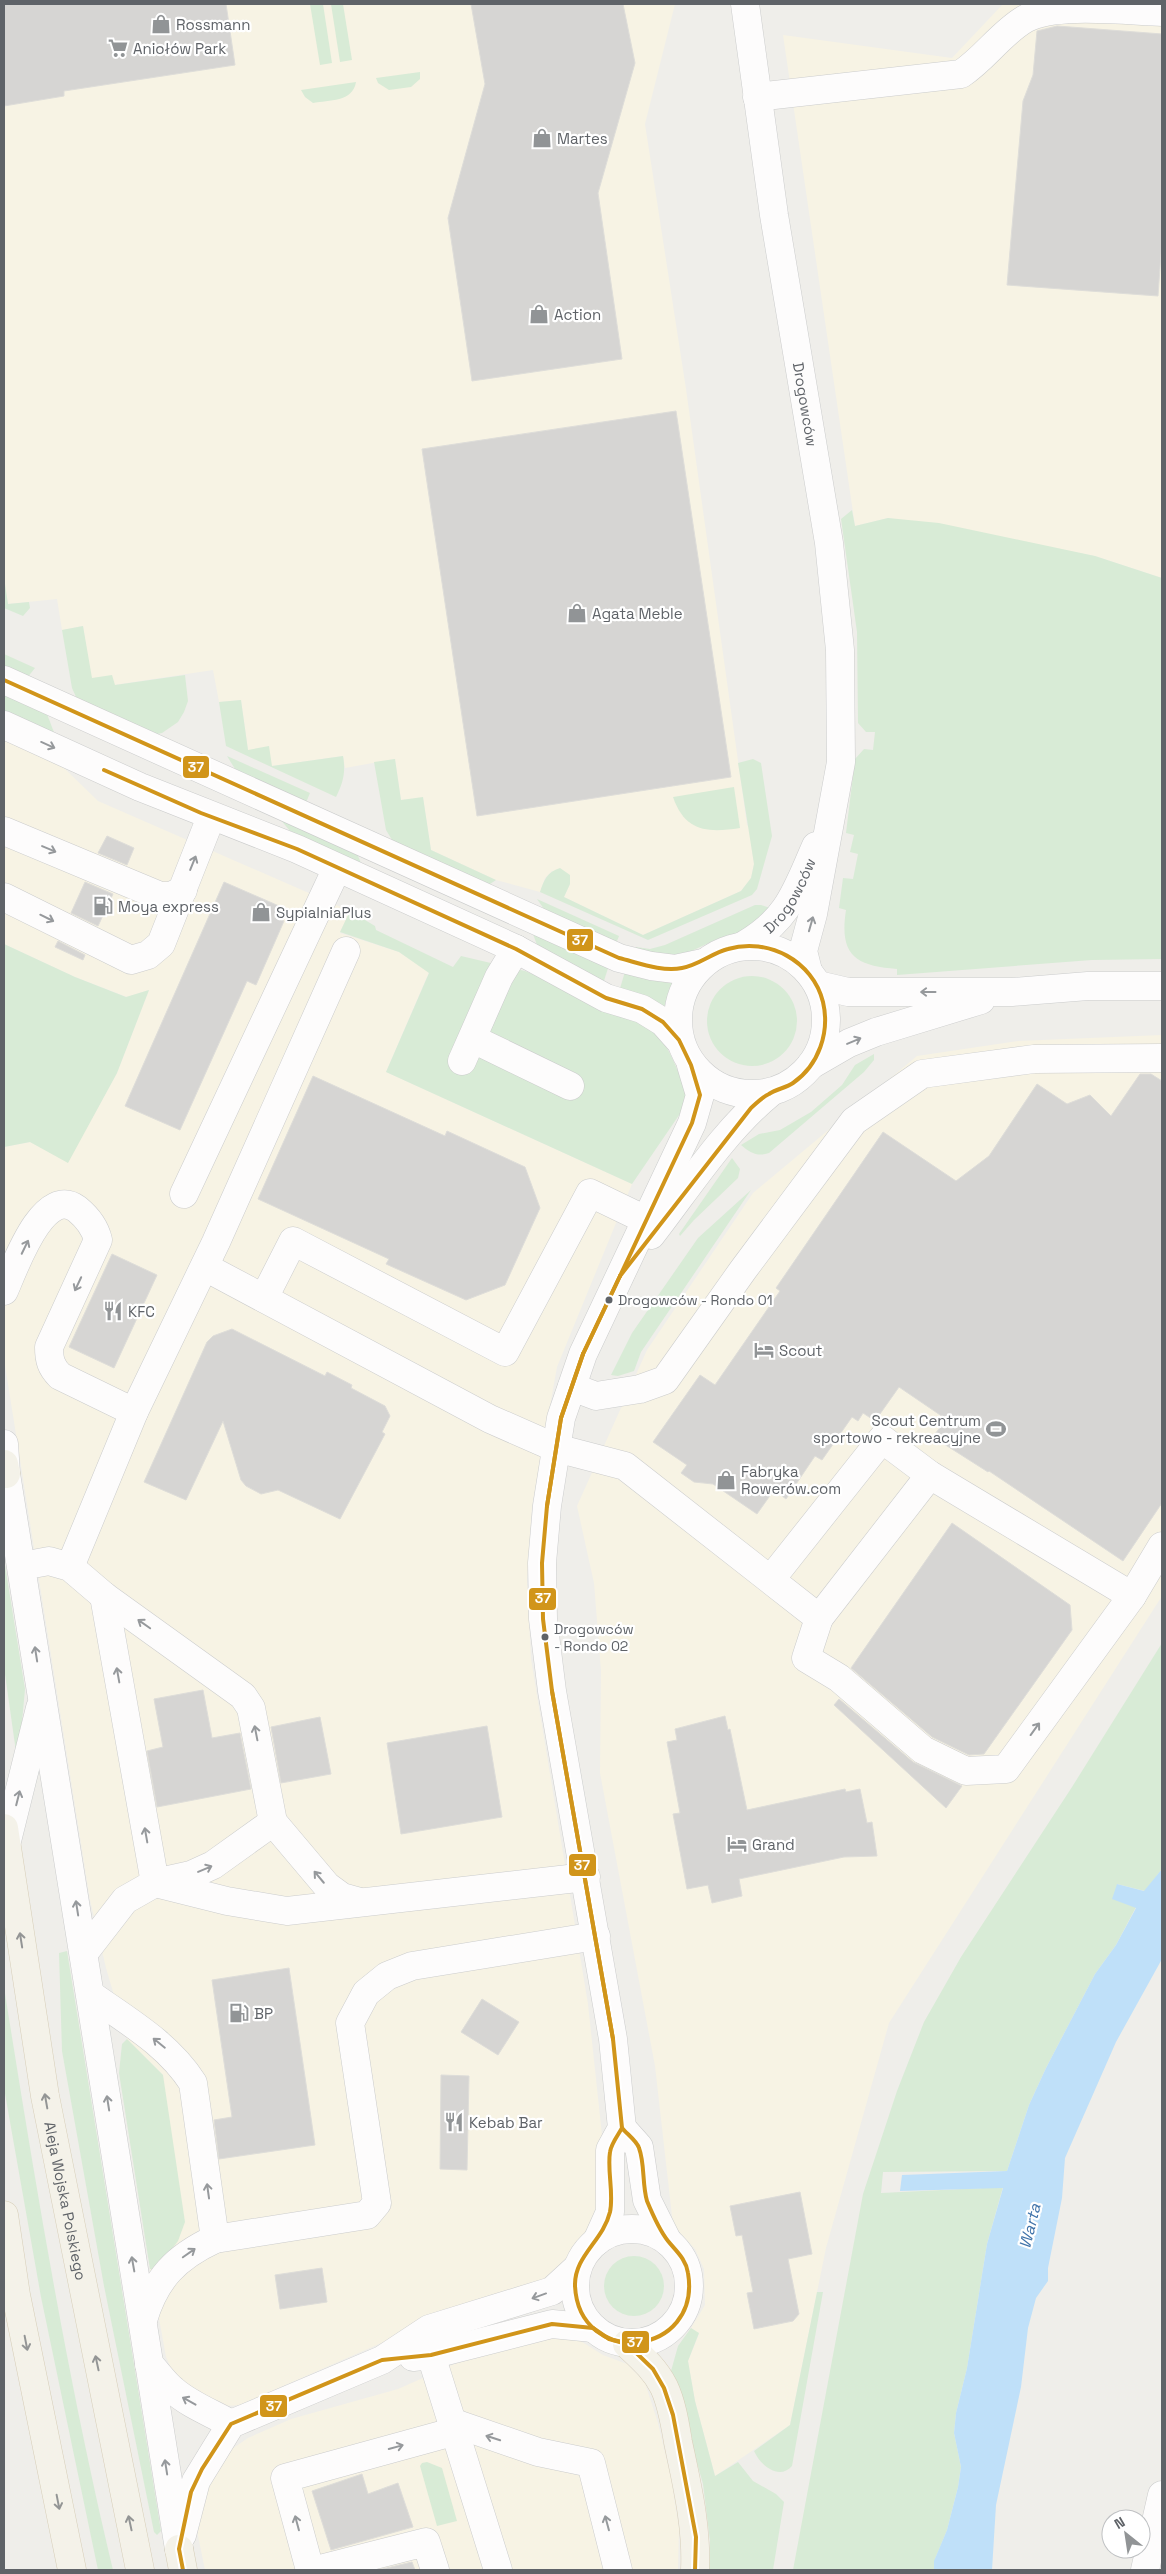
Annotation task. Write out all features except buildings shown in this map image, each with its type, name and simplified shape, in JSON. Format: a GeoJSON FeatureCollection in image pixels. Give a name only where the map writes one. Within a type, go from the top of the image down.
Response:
{"type":"FeatureCollection","features":[{"type":"Feature","properties":{"kind":"main road","name":"Aleja Wojska Polskiego"},"geometry":{"type":"LineString","coordinates":[[5,1837],[47,2106],[140,2570]]}},
{"type":"Feature","properties":{"kind":"main road"},"geometry":{"type":"LineString","coordinates":[[4,2215],[16,2295],[72,2570]]}},
{"type":"Feature","properties":{"kind":"main road"},"geometry":{"type":"LineString","coordinates":[[627,2344],[653,2369],[664,2388],[673,2415],[696,2537],[695,2570]]}},
{"type":"Feature","properties":{"kind":"street","name":"Drogowców"},"geometry":{"type":"LineString","coordinates":[[745,4],[757,97],[829,543],[840,650],[842,704],[841,762],[814,914],[803,951],[813,978]]}},
{"type":"Feature","properties":{"kind":"street"},"geometry":{"type":"LineString","coordinates":[[757,97],[961,74],[977,64],[1010,29],[1026,18],[1054,10],[1162,12]]}},
{"type":"Feature","properties":{"kind":"street"},"geometry":{"type":"LineString","coordinates":[[4,680],[619,958],[675,969],[703,963]]}},
{"type":"Feature","properties":{"kind":"street"},"geometry":{"type":"LineString","coordinates":[[5,728],[211,817],[297,850],[516,948],[606,998],[642,1009],[664,1022],[679,1040],[691,1065],[700,1094],[692,1123],[583,1354],[561,1418],[547,1506],[542,1563],[543,1619],[552,1692],[613,2039],[622,2128],[610,2150],[610,2212],[597,2241]]}},
{"type":"Feature","properties":{"kind":"street","name":"Drogowców"},"geometry":{"type":"LineString","coordinates":[[744,945],[764,933],[789,906],[834,806]]}},
{"type":"Feature","properties":{"kind":"street"},"geometry":{"type":"LineString","coordinates":[[4,897],[131,960],[148,955],[161,944],[211,817]]}},
{"type":"Feature","properties":{"kind":"street"},"geometry":{"type":"LineString","coordinates":[[4,830],[160,896],[171,896],[182,890]]}},
{"type":"Feature","properties":{"kind":"street"},"geometry":{"type":"LineString","coordinates":[[184,1194],[337,868]]}},
{"type":"Feature","properties":{"kind":"street"},"geometry":{"type":"LineString","coordinates":[[679,1040],[677,1012],[685,985],[703,963],[715,954],[744,945],[768,946],[790,956],[813,978],[848,992],[1012,992],[1088,986],[1162,986]]}},
{"type":"Feature","properties":{"kind":"street"},"geometry":{"type":"LineString","coordinates":[[516,948],[499,977],[467,1050],[570,1086]]}},
{"type":"Feature","properties":{"kind":"street"},"geometry":{"type":"LineString","coordinates":[[70,1567],[134,1412],[205,1267],[346,951]]}},
{"type":"Feature","properties":{"kind":"street"},"geometry":{"type":"LineString","coordinates":[[812,1065],[824,1040],[826,1012],[813,978]]}},
{"type":"Feature","properties":{"kind":"street"},"geometry":{"type":"LineString","coordinates":[[619,1278],[723,1142],[751,1108],[770,1092],[793,1082],[812,1065],[849,1043],[886,1029],[1012,992]]}},
{"type":"Feature","properties":{"kind":"street"},"geometry":{"type":"LineString","coordinates":[[572,1387],[596,1396],[640,1389],[665,1380],[743,1270],[854,1121],[922,1074],[1034,1059],[1162,1058]]}},
{"type":"Feature","properties":{"kind":"street"},"geometry":{"type":"LineString","coordinates":[[691,1065],[713,1084],[740,1094],[770,1092]]}},
{"type":"Feature","properties":{"kind":"street"},"geometry":{"type":"LineString","coordinates":[[264,1298],[293,1241],[504,1352],[590,1193],[646,1220]]}},
{"type":"Feature","properties":{"kind":"street"},"geometry":{"type":"LineString","coordinates":[[4,1291],[39,1219],[50,1208],[61,1204],[75,1208],[90,1220],[98,1240],[49,1347],[49,1358],[53,1369],[60,1376],[134,1412]]}},
{"type":"Feature","properties":{"kind":"street"},"geometry":{"type":"LineString","coordinates":[[205,1267],[490,1419],[556,1448],[625,1466],[819,1618]]}},
{"type":"Feature","properties":{"kind":"street"},"geometry":{"type":"LineString","coordinates":[[771,1579],[882,1440],[930,1475],[1132,1596]]}},
{"type":"Feature","properties":{"kind":"street"},"geometry":{"type":"LineString","coordinates":[[4,1444],[5,1469],[181,2560]]}},
{"type":"Feature","properties":{"kind":"street"},"geometry":{"type":"LineString","coordinates":[[930,1475],[819,1618],[806,1658],[839,1678],[923,1750],[966,1771],[1006,1768],[1132,1596],[1162,1546]]}},
{"type":"Feature","properties":{"kind":"street"},"geometry":{"type":"LineString","coordinates":[[22,1566],[49,1561],[70,1567],[104,1596],[243,1696],[251,1708],[273,1822],[327,1886],[342,1897],[360,1902]]}},
{"type":"Feature","properties":{"kind":"street"},"geometry":{"type":"LineString","coordinates":[[104,1596],[155,1883]]}},
{"type":"Feature","properties":{"kind":"street"},"geometry":{"type":"LineString","coordinates":[[5,1837],[43,1696]]}},
{"type":"Feature","properties":{"kind":"street"},"geometry":{"type":"LineString","coordinates":[[84,1953],[126,1900],[155,1883],[191,1875],[213,1865],[273,1822]]}},
{"type":"Feature","properties":{"kind":"street"},"geometry":{"type":"LineString","coordinates":[[155,1883],[228,1902],[287,1911],[586,1877]]}},
{"type":"Feature","properties":{"kind":"street"},"geometry":{"type":"LineString","coordinates":[[143,2320],[150,2297],[176,2262],[195,2248],[215,2239],[367,2215],[377,2203],[350,2023],[366,1993],[387,1976],[412,1966],[596,1936]]}},
{"type":"Feature","properties":{"kind":"street"},"geometry":{"type":"LineString","coordinates":[[91,1995],[160,2044],[180,2063],[193,2083],[215,2239]]}},
{"type":"Feature","properties":{"kind":"street"},"geometry":{"type":"LineString","coordinates":[[622,2128],[639,2147],[647,2200],[667,2240]]}},
{"type":"Feature","properties":{"kind":"street"},"geometry":{"type":"LineString","coordinates":[[181,2560],[194,2486],[231,2424],[382,2360],[429,2329],[552,2291],[577,2268],[585,2253],[597,2241],[610,2233],[624,2229],[639,2229],[654,2232],[667,2240],[680,2254],[688,2270],[690,2289],[686,2307],[677,2323],[663,2335],[646,2342],[627,2344],[609,2338],[593,2328],[583,2316],[576,2301],[577,2268]]}},
{"type":"Feature","properties":{"kind":"street"},"geometry":{"type":"LineString","coordinates":[[382,2360],[431,2355],[552,2324],[593,2328]]}},
{"type":"Feature","properties":{"kind":"street"},"geometry":{"type":"LineString","coordinates":[[431,2355],[498,2570]]}},
{"type":"Feature","properties":{"kind":"street"},"geometry":{"type":"LineString","coordinates":[[149,2364],[172,2390],[189,2402],[205,2408],[231,2424]]}},
{"type":"Feature","properties":{"kind":"street"},"geometry":{"type":"LineString","coordinates":[[310,2570],[285,2478],[455,2427],[538,2452],[591,2463],[618,2570]]}},
{"type":"Feature","properties":{"kind":"street"},"geometry":{"type":"LineString","coordinates":[[1145,2570],[1162,2495]]}},
{"type":"Feature","properties":{"kind":"street"},"geometry":{"type":"LineString","coordinates":[[316,2570],[426,2542],[435,2570]]}},
{"type":"Feature","properties":{"kind":"shaded area"},"geometry":{"type":"Polygon","coordinates":[[[4,4],[675,4],[645,124],[686,389],[754,864],[751,878],[741,891],[643,935],[564,897],[570,884],[552,871],[545,878],[540,892],[496,880],[431,850],[423,798],[401,800],[395,759],[345,768],[343,756],[272,766],[248,750],[241,700],[219,702],[213,670],[114,685],[91,678],[83,626],[62,630],[57,599],[8,604],[4,585],[4,4]]]}},
{"type":"Feature","properties":{"kind":"shaded area"},"geometry":{"type":"Polygon","coordinates":[[[1003,4],[1162,4],[1162,578],[1095,556],[888,518],[855,526],[783,35],[952,58],[1003,4]]]}},
{"type":"Feature","properties":{"kind":"shaded area"},"geometry":{"type":"Polygon","coordinates":[[[4,735],[64,768],[98,801],[350,911],[340,933],[399,952],[429,972],[386,1072],[632,1184],[557,1367],[532,1506],[527,1581],[531,1659],[588,2004],[602,2135],[605,2195],[600,2215],[576,2243],[562,2270],[551,2282],[427,2323],[240,2405],[226,2406],[191,2393],[171,2368],[166,2357],[150,2269],[156,2269],[163,2075],[127,2039],[106,1968],[90,1900],[4,1359],[4,1147],[30,1142],[68,1162],[117,1073],[149,990],[127,997],[75,977],[4,944],[4,735]]]}},
{"type":"Feature","properties":{"kind":"shaded area"},"geometry":{"type":"Polygon","coordinates":[[[1162,1035],[1162,1596],[889,2023],[826,2248],[790,2425],[715,2476],[695,2401],[688,2361],[699,2334],[691,2328],[705,2305],[704,2269],[695,2249],[673,2225],[655,2066],[600,1773],[601,1671],[594,1583],[577,1506],[647,1350],[753,1193],[917,1056],[1018,1041],[1162,1035]]]}},
{"type":"Feature","properties":{"kind":"shaded area"},"geometry":{"type":"Polygon","coordinates":[[[546,2334],[574,2337],[603,2355],[627,2364],[645,2383],[658,2423],[671,2479],[679,2529],[678,2570],[205,2570],[195,2521],[202,2492],[229,2451],[248,2438],[291,2419],[398,2389],[488,2349],[546,2334]]]}},
{"type":"Feature","properties":{"kind":"green space"},"geometry":{"type":"Polygon","coordinates":[[[310,4],[323,4],[332,63],[320,65],[310,4]]]}},
{"type":"Feature","properties":{"kind":"green space"},"geometry":{"type":"Polygon","coordinates":[[[331,4],[343,4],[352,60],[340,62],[331,4]]]}},
{"type":"Feature","properties":{"kind":"green space"},"geometry":{"type":"Polygon","coordinates":[[[420,72],[420,79],[411,87],[389,90],[378,83],[376,78],[420,72]]]}},
{"type":"Feature","properties":{"kind":"green space"},"geometry":{"type":"Polygon","coordinates":[[[356,82],[354,89],[345,97],[313,103],[305,97],[301,90],[356,82]]]}},
{"type":"Feature","properties":{"kind":"green space"},"geometry":{"type":"Polygon","coordinates":[[[852,510],[855,526],[888,518],[939,523],[1095,556],[1162,578],[1162,959],[1092,960],[897,975],[897,969],[870,965],[853,955],[848,948],[844,925],[846,910],[839,908],[843,878],[853,879],[858,854],[850,852],[854,835],[846,833],[855,759],[864,749],[873,750],[875,732],[866,732],[858,723],[857,632],[841,519],[852,510]]]}},
{"type":"Feature","properties":{"kind":"green space"},"geometry":{"type":"Polygon","coordinates":[[[5,584],[8,604],[29,602],[30,608],[23,616],[4,608],[5,584]]]}},
{"type":"Feature","properties":{"kind":"green space"},"geometry":{"type":"Polygon","coordinates":[[[83,626],[92,678],[112,675],[115,685],[185,675],[188,701],[178,722],[162,733],[148,736],[77,699],[72,688],[62,630],[83,626]]]}},
{"type":"Feature","properties":{"kind":"green space"},"geometry":{"type":"Polygon","coordinates":[[[4,654],[35,668],[27,678],[4,672],[4,654]]]}},
{"type":"Feature","properties":{"kind":"green space"},"geometry":{"type":"Polygon","coordinates":[[[4,695],[47,714],[55,735],[4,711],[4,695]]]}},
{"type":"Feature","properties":{"kind":"green space"},"geometry":{"type":"Polygon","coordinates":[[[241,700],[248,750],[269,746],[272,766],[343,756],[343,777],[336,797],[226,746],[219,702],[241,700]]]}},
{"type":"Feature","properties":{"kind":"green space"},"geometry":{"type":"Polygon","coordinates":[[[227,756],[310,793],[305,805],[240,777],[227,756]]]}},
{"type":"Feature","properties":{"kind":"green space"},"geometry":{"type":"Polygon","coordinates":[[[395,759],[401,800],[423,797],[431,850],[496,880],[487,886],[397,848],[386,830],[374,762],[395,759]]]}},
{"type":"Feature","properties":{"kind":"green space"},"geometry":{"type":"Polygon","coordinates":[[[753,759],[761,763],[772,836],[757,889],[752,895],[648,940],[540,892],[547,877],[560,868],[570,875],[570,884],[564,897],[643,935],[741,891],[751,878],[754,864],[738,763],[753,759]]]}},
{"type":"Feature","properties":{"kind":"green space"},"geometry":{"type":"Polygon","coordinates":[[[734,787],[740,828],[728,830],[708,830],[691,824],[678,809],[673,797],[734,787]]]}},
{"type":"Feature","properties":{"kind":"green space"},"geometry":{"type":"Polygon","coordinates":[[[275,813],[355,849],[361,863],[290,831],[275,813]]]}},
{"type":"Feature","properties":{"kind":"green space"},"geometry":{"type":"Polygon","coordinates":[[[537,899],[619,936],[615,946],[544,909],[537,899]]]}},
{"type":"Feature","properties":{"kind":"green space"},"geometry":{"type":"Polygon","coordinates":[[[755,905],[776,910],[744,933],[717,939],[679,957],[634,952],[636,947],[650,949],[665,945],[755,905]]]}},
{"type":"Feature","properties":{"kind":"green space"},"geometry":{"type":"Polygon","coordinates":[[[350,911],[375,926],[376,930],[453,967],[461,956],[525,971],[650,1024],[674,1061],[688,1102],[632,1184],[386,1072],[429,973],[399,952],[340,932],[350,911]]]}},
{"type":"Feature","properties":{"kind":"green space"},"geometry":{"type":"Polygon","coordinates":[[[531,929],[610,962],[602,987],[539,950],[531,929]]]}},
{"type":"Feature","properties":{"kind":"green space"},"geometry":{"type":"Polygon","coordinates":[[[4,944],[75,977],[126,997],[149,990],[117,1073],[68,1163],[30,1142],[4,1147],[4,944]]]}},
{"type":"Feature","properties":{"kind":"green space"},"geometry":{"type":"Polygon","coordinates":[[[626,968],[672,983],[664,1008],[619,992],[626,968]]]}},
{"type":"Feature","properties":{"kind":"green space"},"geometry":{"type":"Polygon","coordinates":[[[743,976],[761,976],[777,983],[790,996],[797,1012],[797,1030],[790,1046],[777,1059],[761,1066],[743,1066],[727,1059],[714,1046],[707,1030],[707,1012],[714,996],[727,983],[743,976]]]}},
{"type":"Feature","properties":{"kind":"green space"},"geometry":{"type":"Polygon","coordinates":[[[874,1054],[874,1060],[864,1072],[769,1153],[754,1154],[741,1145],[759,1134],[780,1130],[811,1112],[842,1085],[855,1065],[874,1054]]]}},
{"type":"Feature","properties":{"kind":"green space"},"geometry":{"type":"Polygon","coordinates":[[[732,1158],[740,1169],[738,1178],[680,1236],[679,1234],[732,1158]]]}},
{"type":"Feature","properties":{"kind":"green space"},"geometry":{"type":"Polygon","coordinates":[[[751,1190],[641,1352],[634,1371],[618,1376],[611,1375],[632,1333],[698,1238],[751,1190]]]}},
{"type":"Feature","properties":{"kind":"green space"},"geometry":{"type":"Polygon","coordinates":[[[4,1559],[25,1689],[18,1766],[4,1667],[4,1559]]]}},
{"type":"Feature","properties":{"kind":"green space"},"geometry":{"type":"Polygon","coordinates":[[[1162,1643],[1162,1869],[1145,1891],[1117,1884],[1136,1907],[1116,1945],[1095,1974],[1046,2068],[1029,2105],[1007,2171],[883,2172],[881,2193],[1003,2187],[987,2244],[967,2368],[956,2413],[954,2433],[961,2467],[958,2487],[947,2530],[935,2559],[935,2570],[793,2570],[863,2194],[897,2091],[924,2022],[961,1957],[1072,1787],[1162,1643]]]}},
{"type":"Feature","properties":{"kind":"green space"},"geometry":{"type":"Polygon","coordinates":[[[67,1951],[161,2531],[157,2535],[154,2532],[104,2286],[62,2051],[59,1953],[67,1951]]]}},
{"type":"Feature","properties":{"kind":"green space"},"geometry":{"type":"Polygon","coordinates":[[[4,1987],[66,2353],[113,2570],[98,2570],[41,2297],[4,2088],[4,1987]]]}},
{"type":"Feature","properties":{"kind":"green space"},"geometry":{"type":"Polygon","coordinates":[[[127,2039],[163,2075],[185,2222],[178,2241],[156,2270],[150,2269],[119,2073],[122,2044],[127,2039]]]}},
{"type":"Feature","properties":{"kind":"green space"},"geometry":{"type":"Polygon","coordinates":[[[634,2256],[651,2261],[659,2269],[664,2286],[659,2303],[651,2311],[634,2316],[617,2311],[609,2303],[604,2286],[609,2269],[617,2261],[634,2256]]]}},
{"type":"Feature","properties":{"kind":"green space"},"geometry":{"type":"Polygon","coordinates":[[[817,2292],[823,2292],[792,2466],[787,2470],[776,2472],[765,2466],[754,2451],[790,2425],[817,2292]]]}},
{"type":"Feature","properties":{"kind":"green space"},"geometry":{"type":"Polygon","coordinates":[[[691,2328],[699,2333],[688,2361],[695,2401],[715,2476],[738,2462],[753,2481],[776,2494],[784,2502],[773,2570],[709,2570],[710,2541],[703,2484],[671,2371],[678,2346],[691,2328]]]}},
{"type":"Feature","properties":{"kind":"green space"},"geometry":{"type":"Polygon","coordinates":[[[427,2462],[442,2468],[457,2521],[437,2526],[420,2466],[422,2463],[427,2462]]]}},
{"type":"Feature","properties":{"kind":"water","name":"Warta"},"geometry":{"type":"Polygon","coordinates":[[[1162,1869],[1162,1959],[1116,2042],[1065,2158],[1062,2198],[1048,2268],[1048,2281],[1036,2298],[1028,2328],[1021,2387],[996,2505],[992,2570],[934,2570],[934,2561],[947,2530],[958,2487],[961,2467],[954,2433],[956,2413],[967,2368],[987,2244],[1003,2188],[900,2191],[902,2175],[1007,2171],[1029,2105],[1046,2068],[1095,1974],[1116,1945],[1136,1908],[1112,1899],[1117,1884],[1144,1891],[1162,1869]]]}},
{"type":"Feature","properties":{"kind":"transit line","name":"37"},"geometry":{"type":"LineString","coordinates":[[4,680],[619,958],[651,966],[674,969],[694,964],[728,949],[758,946],[787,956],[799,964],[818,987],[823,1002],[825,1025],[816,1057],[802,1076],[793,1083],[766,1095],[751,1108],[620,1276]]}},
{"type":"Feature","properties":{"kind":"transit line","name":"37"},"geometry":{"type":"LineString","coordinates":[[104,770],[201,813],[297,849],[516,949],[606,998],[642,1009],[663,1022],[679,1040],[691,1065],[700,1095],[692,1123],[620,1276]]}},
{"type":"Feature","properties":{"kind":"transit line","name":"37"},"geometry":{"type":"LineString","coordinates":[[583,1354],[620,1276]]}},
{"type":"Feature","properties":{"kind":"transit line","name":"37"},"geometry":{"type":"LineString","coordinates":[[583,1354],[620,1276]]}},
{"type":"Feature","properties":{"kind":"transit line","name":"37"},"geometry":{"type":"LineString","coordinates":[[561,1418],[583,1354]]}},
{"type":"Feature","properties":{"kind":"transit line","name":"37"},"geometry":{"type":"LineString","coordinates":[[561,1418],[583,1354]]}},
{"type":"Feature","properties":{"kind":"transit line","name":"37"},"geometry":{"type":"LineString","coordinates":[[547,1506],[561,1418]]}},
{"type":"Feature","properties":{"kind":"transit line","name":"37"},"geometry":{"type":"LineString","coordinates":[[547,1506],[561,1418]]}},
{"type":"Feature","properties":{"kind":"transit line","name":"37"},"geometry":{"type":"LineString","coordinates":[[547,1506],[542,1563],[543,1619],[552,1691]]}},
{"type":"Feature","properties":{"kind":"transit line","name":"37"},"geometry":{"type":"LineString","coordinates":[[552,1691],[613,2039]]}},
{"type":"Feature","properties":{"kind":"transit line","name":"37"},"geometry":{"type":"LineString","coordinates":[[552,1691],[613,2039]]}},
{"type":"Feature","properties":{"kind":"transit line","name":"37"},"geometry":{"type":"LineString","coordinates":[[613,2039],[622,2128]]}},
{"type":"Feature","properties":{"kind":"transit line","name":"37"},"geometry":{"type":"LineString","coordinates":[[622,2128],[638,2145],[642,2161],[645,2194],[651,2211],[665,2237],[683,2259],[688,2273],[687,2301],[677,2322],[659,2336],[638,2342],[616,2341],[596,2331],[582,2313],[575,2286],[579,2266],[601,2232],[610,2212],[610,2152],[622,2128]]}},
{"type":"Feature","properties":{"kind":"transit line","name":"37"},"geometry":{"type":"LineString","coordinates":[[183,2570],[179,2549],[191,2492],[202,2469],[231,2424],[382,2360],[431,2355],[552,2324],[593,2328],[609,2339],[627,2344],[653,2369],[664,2388],[673,2415],[696,2537],[695,2570]]}},
{"type":"Feature","properties":{"kind":"place","name":"Rossmann"},"geometry":{"type":"Point","coordinates":[161,24]}},
{"type":"Feature","properties":{"kind":"place","name":"Aniołów Park"},"geometry":{"type":"Point","coordinates":[118,48]}},
{"type":"Feature","properties":{"kind":"place","name":"Martes"},"geometry":{"type":"Point","coordinates":[542,138]}},
{"type":"Feature","properties":{"kind":"place","name":"Action"},"geometry":{"type":"Point","coordinates":[539,314]}},
{"type":"Feature","properties":{"kind":"place","name":"Agata Meble"},"geometry":{"type":"Point","coordinates":[577,613]}},
{"type":"Feature","properties":{"kind":"place","name":"Moya express"},"geometry":{"type":"Point","coordinates":[103,906]}},
{"type":"Feature","properties":{"kind":"place","name":"SypialniaPlus"},"geometry":{"type":"Point","coordinates":[261,912]}},
{"type":"Feature","properties":{"kind":"place","name":"Drogowców - Rondo 01"},"geometry":{"type":"Point","coordinates":[609,1300]}},
{"type":"Feature","properties":{"kind":"place","name":"KFC"},"geometry":{"type":"Point","coordinates":[113,1311]}},
{"type":"Feature","properties":{"kind":"place","name":"Scout"},"geometry":{"type":"Point","coordinates":[764,1350]}},
{"type":"Feature","properties":{"kind":"place","name":"Scout Centrum sportowo - rekreacyjne"},"geometry":{"type":"Point","coordinates":[996,1429]}},
{"type":"Feature","properties":{"kind":"place","name":"Fabryka Rowerów.com"},"geometry":{"type":"Point","coordinates":[726,1480]}},
{"type":"Feature","properties":{"kind":"place","name":"Drogowców - Rondo 02"},"geometry":{"type":"Point","coordinates":[545,1637]}},
{"type":"Feature","properties":{"kind":"place","name":"Grand"},"geometry":{"type":"Point","coordinates":[737,1844]}},
{"type":"Feature","properties":{"kind":"place","name":"BP"},"geometry":{"type":"Point","coordinates":[239,2013]}},
{"type":"Feature","properties":{"kind":"place","name":"Kebab Bar"},"geometry":{"type":"Point","coordinates":[454,2122]}}]}
